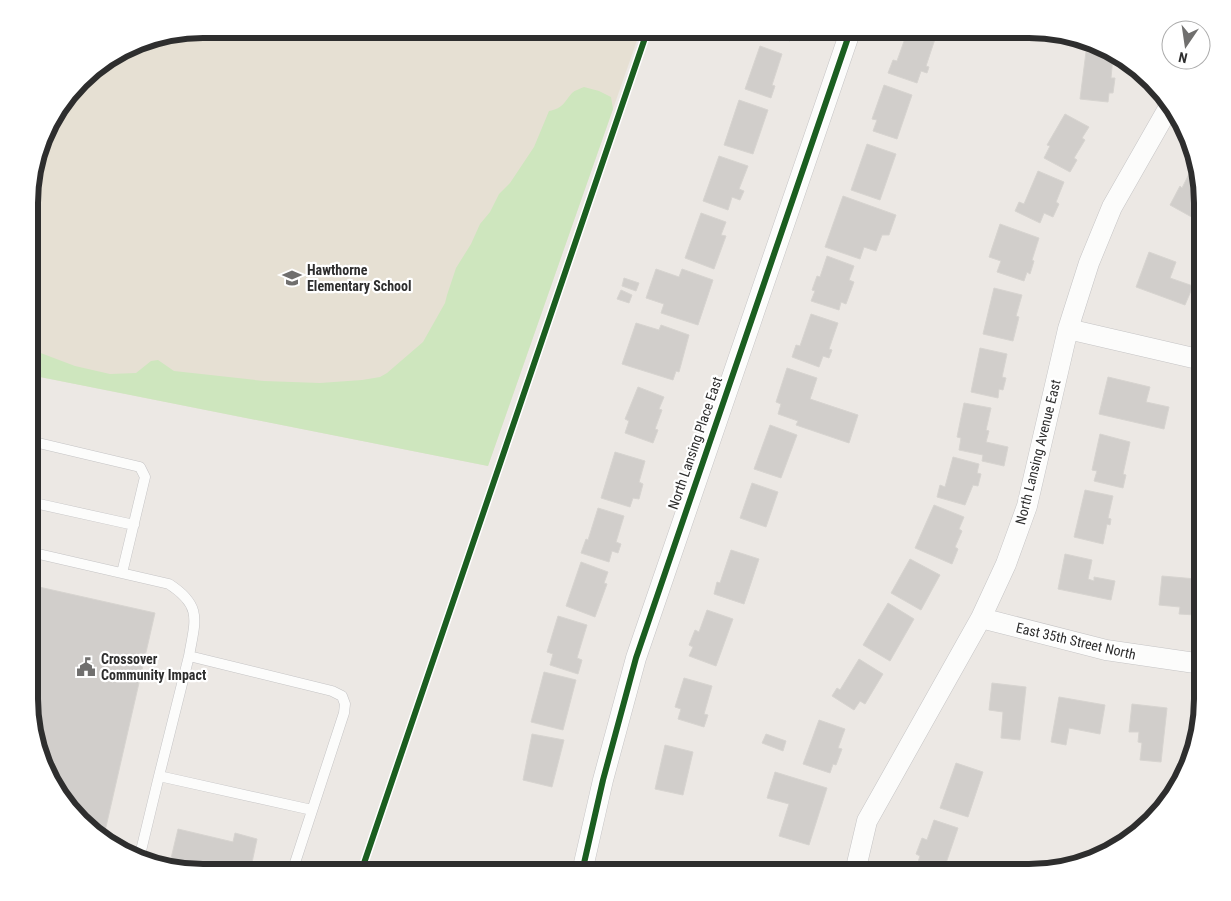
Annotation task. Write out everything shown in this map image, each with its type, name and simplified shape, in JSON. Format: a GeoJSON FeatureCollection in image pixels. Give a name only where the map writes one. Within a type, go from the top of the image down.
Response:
{"type":"FeatureCollection","features":[{"type":"Feature","properties":{"kind":"street","name":"North Lansing Place East"},"geometry":{"type":"LineString","coordinates":[[584,863],[603,780],[636,658],[848,38]]}},
{"type":"Feature","properties":{"kind":"street","name":"North Lansing Avenue East"},"geometry":{"type":"LineString","coordinates":[[857,864],[867,821],[980,618],[1006,564],[1028,506],[1068,330],[1089,263],[1112,206],[1167,112]]}},
{"type":"Feature","properties":{"kind":"street"},"geometry":{"type":"LineString","coordinates":[[1068,330],[1193,358]]}},
{"type":"Feature","properties":{"kind":"street","name":"East 35th Street North"},"geometry":{"type":"LineString","coordinates":[[980,618],[1106,650],[1193,663]]}},
{"type":"Feature","properties":{"kind":"lane"},"geometry":{"type":"LineString","coordinates":[[38,443],[140,467],[145,477],[122,573]]}},
{"type":"Feature","properties":{"kind":"lane"},"geometry":{"type":"LineString","coordinates":[[38,504],[134,525]]}},
{"type":"Feature","properties":{"kind":"lane"},"geometry":{"type":"LineString","coordinates":[[38,554],[169,584],[183,593],[191,605],[194,616],[189,656],[141,851]]}},
{"type":"Feature","properties":{"kind":"lane"},"geometry":{"type":"LineString","coordinates":[[189,656],[332,691],[342,696],[345,704],[344,713],[295,863]]}},
{"type":"Feature","properties":{"kind":"lane"},"geometry":{"type":"LineString","coordinates":[[159,776],[312,810]]}},
{"type":"Feature","properties":{"kind":"shaded area","name":"Hawthorne Elementary School"},"geometry":{"type":"Polygon","coordinates":[[[638,38],[488,466],[38,377],[39,181],[50,139],[65,111],[78,94],[111,65],[139,50],[181,39],[638,38]]]}},
{"type":"Feature","properties":{"kind":"green space"},"geometry":{"type":"Polygon","coordinates":[[[584,87],[599,91],[611,97],[613,109],[488,466],[38,377],[38,352],[75,366],[110,374],[136,373],[151,361],[158,360],[174,371],[264,381],[320,383],[380,377],[423,342],[445,303],[456,268],[471,244],[480,224],[490,212],[499,194],[510,183],[534,147],[549,111],[561,106],[573,92],[584,87]]]}},
{"type":"Feature","properties":{"kind":"building"},"geometry":{"type":"Polygon","coordinates":[[[905,38],[935,39],[926,66],[929,67],[927,73],[921,71],[917,83],[888,73],[893,60],[897,61],[905,38]]]}},
{"type":"Feature","properties":{"kind":"building"},"geometry":{"type":"Polygon","coordinates":[[[760,46],[782,54],[772,85],[775,86],[771,98],[745,89],[760,46]]]}},
{"type":"Feature","properties":{"kind":"building"},"geometry":{"type":"Polygon","coordinates":[[[1086,52],[1098,54],[1113,61],[1111,78],[1115,78],[1113,93],[1109,93],[1108,102],[1080,99],[1086,52]]]}},
{"type":"Feature","properties":{"kind":"building"},"geometry":{"type":"Polygon","coordinates":[[[884,85],[912,95],[897,139],[873,131],[877,120],[872,119],[884,85]]]}},
{"type":"Feature","properties":{"kind":"building"},"geometry":{"type":"Polygon","coordinates":[[[739,100],[768,110],[753,154],[724,145],[739,100]]]}},
{"type":"Feature","properties":{"kind":"building"},"geometry":{"type":"Polygon","coordinates":[[[1065,114],[1089,127],[1082,138],[1085,140],[1074,158],[1077,160],[1070,172],[1044,158],[1050,146],[1047,145],[1065,114]]]}},
{"type":"Feature","properties":{"kind":"building"},"geometry":{"type":"Polygon","coordinates":[[[867,144],[896,154],[880,200],[851,190],[867,144]]]}},
{"type":"Feature","properties":{"kind":"building"},"geometry":{"type":"Polygon","coordinates":[[[719,156],[748,166],[739,189],[744,191],[740,200],[732,197],[728,210],[703,201],[719,156]]]}},
{"type":"Feature","properties":{"kind":"building"},"geometry":{"type":"Polygon","coordinates":[[[1038,171],[1064,182],[1056,202],[1059,204],[1053,217],[1044,213],[1040,223],[1015,211],[1019,202],[1024,204],[1038,171]]]}},
{"type":"Feature","properties":{"kind":"building"},"geometry":{"type":"Polygon","coordinates":[[[1190,172],[1193,192],[1193,218],[1170,205],[1180,186],[1182,188],[1190,172]]]}},
{"type":"Feature","properties":{"kind":"building"},"geometry":{"type":"Polygon","coordinates":[[[843,196],[896,215],[889,235],[882,235],[876,251],[864,247],[860,259],[825,247],[843,196]]]}},
{"type":"Feature","properties":{"kind":"building"},"geometry":{"type":"Polygon","coordinates":[[[701,213],[726,222],[721,235],[726,236],[714,269],[685,258],[701,213]]]}},
{"type":"Feature","properties":{"kind":"building"},"geometry":{"type":"Polygon","coordinates":[[[1000,224],[1039,238],[1030,274],[1027,272],[1024,281],[997,272],[1001,261],[989,257],[1000,224]]]}},
{"type":"Feature","properties":{"kind":"building"},"geometry":{"type":"Polygon","coordinates":[[[1149,252],[1176,262],[1170,278],[1193,286],[1185,305],[1136,287],[1149,252]]]}},
{"type":"Feature","properties":{"kind":"building"},"geometry":{"type":"Polygon","coordinates":[[[827,256],[854,266],[849,280],[854,282],[846,304],[841,302],[839,310],[811,301],[815,291],[812,290],[817,276],[820,277],[827,256]]]}},
{"type":"Feature","properties":{"kind":"building"},"geometry":{"type":"Polygon","coordinates":[[[656,269],[679,277],[682,269],[713,280],[698,325],[661,313],[664,304],[646,298],[656,269]]]}},
{"type":"Feature","properties":{"kind":"building"},"geometry":{"type":"Polygon","coordinates":[[[624,278],[639,283],[636,291],[622,286],[624,278]]]}},
{"type":"Feature","properties":{"kind":"building"},"geometry":{"type":"Polygon","coordinates":[[[994,288],[1022,295],[1016,316],[1019,317],[1013,341],[983,334],[994,288]]]}},
{"type":"Feature","properties":{"kind":"building"},"geometry":{"type":"Polygon","coordinates":[[[621,290],[632,295],[629,303],[617,299],[621,290]]]}},
{"type":"Feature","properties":{"kind":"building"},"geometry":{"type":"Polygon","coordinates":[[[811,314],[838,323],[829,349],[832,350],[829,358],[823,356],[819,367],[792,357],[796,345],[800,346],[811,314]]]}},
{"type":"Feature","properties":{"kind":"building"},"geometry":{"type":"Polygon","coordinates":[[[636,323],[659,330],[661,325],[689,335],[679,372],[676,371],[673,380],[622,364],[636,323]]]}},
{"type":"Feature","properties":{"kind":"building"},"geometry":{"type":"Polygon","coordinates":[[[980,348],[1007,354],[1002,377],[1006,378],[1003,390],[999,389],[998,398],[971,392],[980,348]]]}},
{"type":"Feature","properties":{"kind":"building"},"geometry":{"type":"Polygon","coordinates":[[[787,368],[817,378],[810,399],[858,415],[849,443],[796,425],[798,421],[778,414],[781,404],[776,402],[787,368]]]}},
{"type":"Feature","properties":{"kind":"building"},"geometry":{"type":"Polygon","coordinates":[[[1108,377],[1150,387],[1146,402],[1169,407],[1164,429],[1099,414],[1108,377]]]}},
{"type":"Feature","properties":{"kind":"building"},"geometry":{"type":"Polygon","coordinates":[[[638,387],[664,397],[659,409],[662,410],[655,429],[658,430],[653,443],[625,433],[629,421],[625,419],[638,387]]]}},
{"type":"Feature","properties":{"kind":"building"},"geometry":{"type":"Polygon","coordinates":[[[964,403],[991,408],[986,430],[989,431],[986,442],[1008,447],[1004,466],[982,461],[983,455],[959,450],[961,438],[957,437],[964,403]]]}},
{"type":"Feature","properties":{"kind":"building"},"geometry":{"type":"Polygon","coordinates":[[[770,425],[797,435],[781,478],[754,469],[770,425]]]}},
{"type":"Feature","properties":{"kind":"building"},"geometry":{"type":"Polygon","coordinates":[[[1100,434],[1130,442],[1123,474],[1126,475],[1123,488],[1094,481],[1097,471],[1092,470],[1100,434]]]}},
{"type":"Feature","properties":{"kind":"building"},"geometry":{"type":"Polygon","coordinates":[[[615,452],[645,461],[639,482],[643,484],[639,499],[633,498],[630,507],[601,498],[615,452]]]}},
{"type":"Feature","properties":{"kind":"building"},"geometry":{"type":"Polygon","coordinates":[[[953,457],[979,464],[977,473],[981,474],[978,486],[973,485],[965,505],[937,497],[940,485],[945,487],[953,457]]]}},
{"type":"Feature","properties":{"kind":"building"},"geometry":{"type":"Polygon","coordinates":[[[752,483],[778,492],[766,527],[740,518],[752,483]]]}},
{"type":"Feature","properties":{"kind":"building"},"geometry":{"type":"Polygon","coordinates":[[[1085,490],[1113,496],[1108,518],[1111,519],[1110,525],[1107,524],[1103,544],[1074,537],[1085,490]]]}},
{"type":"Feature","properties":{"kind":"building"},"geometry":{"type":"Polygon","coordinates":[[[934,505],[964,517],[959,529],[962,531],[955,547],[958,549],[952,564],[915,548],[934,505]]]}},
{"type":"Feature","properties":{"kind":"building"},"geometry":{"type":"Polygon","coordinates":[[[598,508],[624,516],[616,542],[621,544],[618,553],[612,551],[609,562],[581,553],[586,539],[588,540],[598,508]]]}},
{"type":"Feature","properties":{"kind":"building"},"geometry":{"type":"Polygon","coordinates":[[[731,550],[759,559],[744,604],[714,594],[717,582],[720,583],[731,550]]]}},
{"type":"Feature","properties":{"kind":"building"},"geometry":{"type":"Polygon","coordinates":[[[1065,554],[1092,560],[1088,579],[1094,581],[1094,577],[1115,581],[1111,600],[1058,589],[1065,554]]]}},
{"type":"Feature","properties":{"kind":"building"},"geometry":{"type":"Polygon","coordinates":[[[910,559],[940,575],[921,610],[891,593],[910,559]]]}},
{"type":"Feature","properties":{"kind":"building"},"geometry":{"type":"Polygon","coordinates":[[[581,562],[608,572],[604,583],[607,584],[595,617],[566,606],[581,562]]]}},
{"type":"Feature","properties":{"kind":"building"},"geometry":{"type":"Polygon","coordinates":[[[1162,576],[1193,579],[1193,615],[1179,614],[1180,607],[1159,605],[1162,576]]]}},
{"type":"Feature","properties":{"kind":"building","name":"Crossover Community Impact"},"geometry":{"type":"Polygon","coordinates":[[[38,587],[155,613],[105,831],[94,823],[72,799],[50,762],[43,741],[38,709],[38,587]]]}},
{"type":"Feature","properties":{"kind":"building"},"geometry":{"type":"Polygon","coordinates":[[[888,603],[914,619],[890,661],[863,645],[888,603]]]}},
{"type":"Feature","properties":{"kind":"building"},"geometry":{"type":"Polygon","coordinates":[[[707,610],[733,619],[716,666],[689,656],[693,647],[689,645],[695,630],[699,632],[707,610]]]}},
{"type":"Feature","properties":{"kind":"building"},"geometry":{"type":"Polygon","coordinates":[[[558,616],[587,625],[577,658],[582,660],[578,674],[550,665],[553,654],[547,652],[558,616]]]}},
{"type":"Feature","properties":{"kind":"building"},"geometry":{"type":"Polygon","coordinates":[[[859,659],[883,674],[865,704],[860,701],[854,710],[832,696],[837,688],[840,690],[859,659]]]}},
{"type":"Feature","properties":{"kind":"building"},"geometry":{"type":"Polygon","coordinates":[[[544,672],[576,680],[563,730],[531,722],[544,672]]]}},
{"type":"Feature","properties":{"kind":"building"},"geometry":{"type":"Polygon","coordinates":[[[684,678],[712,686],[704,714],[708,715],[704,727],[678,719],[681,709],[675,707],[684,678]]]}},
{"type":"Feature","properties":{"kind":"building"},"geometry":{"type":"Polygon","coordinates":[[[992,683],[1026,687],[1020,740],[1001,738],[1003,712],[989,710],[992,683]]]}},
{"type":"Feature","properties":{"kind":"building"},"geometry":{"type":"Polygon","coordinates":[[[1059,697],[1105,705],[1100,734],[1069,728],[1066,745],[1051,742],[1059,697]]]}},
{"type":"Feature","properties":{"kind":"building"},"geometry":{"type":"Polygon","coordinates":[[[1132,704],[1167,708],[1161,762],[1140,760],[1142,743],[1138,742],[1139,732],[1129,732],[1132,704]]]}},
{"type":"Feature","properties":{"kind":"building"},"geometry":{"type":"Polygon","coordinates":[[[819,720],[845,729],[838,748],[842,749],[836,765],[833,764],[830,773],[803,764],[819,720]]]}},
{"type":"Feature","properties":{"kind":"building"},"geometry":{"type":"Polygon","coordinates":[[[532,734],[564,740],[552,787],[523,780],[532,734]]]}},
{"type":"Feature","properties":{"kind":"building"},"geometry":{"type":"Polygon","coordinates":[[[766,734],[786,741],[783,751],[762,743],[766,734]]]}},
{"type":"Feature","properties":{"kind":"building"},"geometry":{"type":"Polygon","coordinates":[[[665,745],[693,752],[683,795],[655,789],[665,745]]]}},
{"type":"Feature","properties":{"kind":"building"},"geometry":{"type":"Polygon","coordinates":[[[956,763],[983,772],[968,817],[940,808],[956,763]]]}},
{"type":"Feature","properties":{"kind":"building"},"geometry":{"type":"Polygon","coordinates":[[[775,772],[827,788],[809,845],[779,836],[789,804],[767,798],[775,772]]]}},
{"type":"Feature","properties":{"kind":"building"},"geometry":{"type":"Polygon","coordinates":[[[934,820],[958,828],[946,864],[917,864],[920,856],[916,854],[922,838],[927,840],[934,820]]]}},
{"type":"Feature","properties":{"kind":"building"},"geometry":{"type":"Polygon","coordinates":[[[178,829],[233,842],[235,833],[257,839],[252,863],[192,863],[171,860],[178,829]]]}},
{"type":"Feature","properties":{"kind":"cycle path"},"geometry":{"type":"LineString","coordinates":[[364,863],[645,38]]}},
{"type":"Feature","properties":{"kind":"cycle path"},"geometry":{"type":"LineString","coordinates":[[584,863],[603,780],[636,658],[848,38]]}},
{"type":"Feature","properties":{"kind":"place","name":"Hawthorne Elementary School"},"geometry":{"type":"Point","coordinates":[292,278]}},
{"type":"Feature","properties":{"kind":"place","name":"Crossover Community Impact"},"geometry":{"type":"Point","coordinates":[86,667]}}]}
